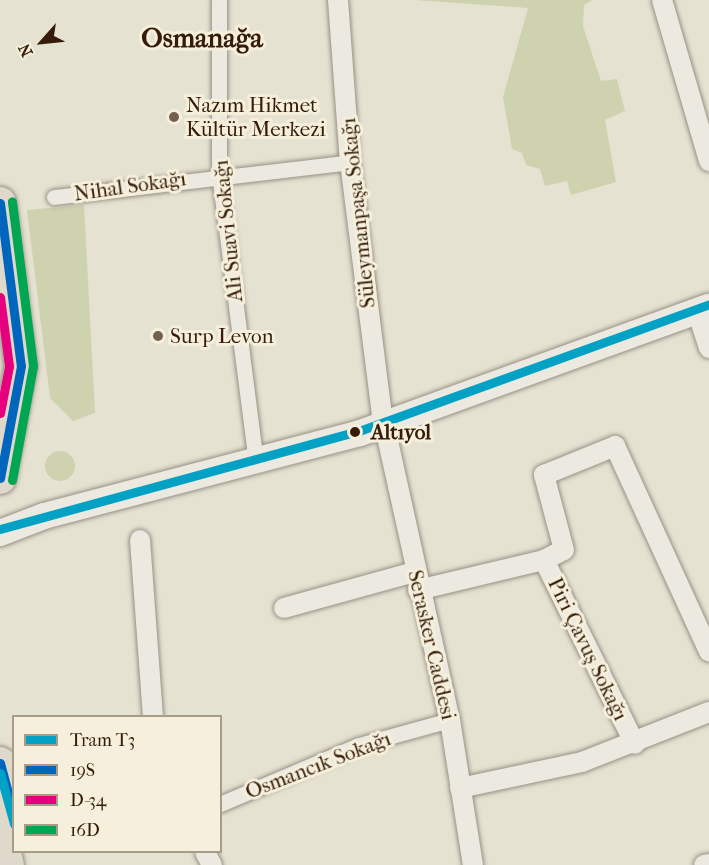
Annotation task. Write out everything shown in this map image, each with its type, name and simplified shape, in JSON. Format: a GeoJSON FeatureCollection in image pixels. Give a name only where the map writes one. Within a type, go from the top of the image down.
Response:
{"type":"FeatureCollection","features":[{"type":"Feature","properties":{"kind":"main road"},"geometry":{"type":"LineString","coordinates":[[0,202],[21,366],[0,478]]}},
{"type":"Feature","properties":{"kind":"main road"},"geometry":{"type":"LineString","coordinates":[[0,420],[21,366]]}},
{"type":"Feature","properties":{"kind":"main road"},"geometry":{"type":"LineString","coordinates":[[0,763],[12,809]]}},
{"type":"Feature","properties":{"kind":"main road"},"geometry":{"type":"LineString","coordinates":[[0,831],[8,865]]}},
{"type":"Feature","properties":{"kind":"street","name":"Ali Suavi Sokağı"},"geometry":{"type":"LineString","coordinates":[[219,0],[219,174],[256,461]]}},
{"type":"Feature","properties":{"kind":"street","name":"Süleymanpaşa Sokağı"},"geometry":{"type":"LineString","coordinates":[[338,0],[350,162],[384,425]]}},
{"type":"Feature","properties":{"kind":"street"},"geometry":{"type":"LineString","coordinates":[[662,0],[709,161]]}},
{"type":"Feature","properties":{"kind":"street","name":"Nihal Sokağı"},"geometry":{"type":"LineString","coordinates":[[54,197],[219,174],[350,162]]}},
{"type":"Feature","properties":{"kind":"street"},"geometry":{"type":"LineString","coordinates":[[0,534],[44,516],[384,425],[703,309],[709,348]]}},
{"type":"Feature","properties":{"kind":"street","name":"Serasker Caddesi"},"geometry":{"type":"LineString","coordinates":[[384,425],[416,581],[450,720],[473,865]]}},
{"type":"Feature","properties":{"kind":"street","name":"Piri Çavuş Sokağı"},"geometry":{"type":"LineString","coordinates":[[635,744],[544,560],[564,550],[544,475],[615,446],[709,651]]}},
{"type":"Feature","properties":{"kind":"street"},"geometry":{"type":"LineString","coordinates":[[140,540],[153,715]]}},
{"type":"Feature","properties":{"kind":"street"},"geometry":{"type":"LineString","coordinates":[[284,608],[416,581],[544,560]]}},
{"type":"Feature","properties":{"kind":"street"},"geometry":{"type":"LineString","coordinates":[[460,788],[582,762],[635,744],[709,712]]}},
{"type":"Feature","properties":{"kind":"street","name":"Osmancık Sokağı"},"geometry":{"type":"LineString","coordinates":[[222,803],[359,745],[450,720]]}},
{"type":"Feature","properties":{"kind":"street"},"geometry":{"type":"LineString","coordinates":[[704,865],[709,864]]}},
{"type":"Feature","properties":{"kind":"green space"},"geometry":{"type":"Polygon","coordinates":[[[415,0],[592,0],[584,5],[583,26],[601,81],[617,79],[625,111],[605,120],[616,182],[571,195],[567,181],[545,186],[540,169],[526,165],[522,153],[512,149],[503,97],[528,8],[415,0]]]}},
{"type":"Feature","properties":{"kind":"green space"},"geometry":{"type":"Polygon","coordinates":[[[84,205],[95,413],[73,421],[50,398],[27,210],[84,205]]]}},
{"type":"Feature","properties":{"kind":"green space"},"geometry":{"type":"Polygon","coordinates":[[[60,451],[71,455],[75,466],[71,477],[60,481],[49,477],[45,466],[49,455],[60,451]]]}},
{"type":"Feature","properties":{"kind":"tram line","name":"T3"},"geometry":{"type":"LineString","coordinates":[[0,529],[359,431],[709,304]]}},
{"type":"Feature","properties":{"kind":"tram line","name":"T3"},"geometry":{"type":"LineString","coordinates":[[0,773],[12,817]]}},
{"type":"Feature","properties":{"kind":"transit line","name":"16D"},"geometry":{"type":"LineString","coordinates":[[12,201],[33,366],[12,480]]}},
{"type":"Feature","properties":{"kind":"transit line","name":"19S"},"geometry":{"type":"LineString","coordinates":[[0,203],[21,366],[0,478]]}},
{"type":"Feature","properties":{"kind":"transit line","name":"D-34"},"geometry":{"type":"LineString","coordinates":[[0,297],[9,366],[0,413]]}},
{"type":"Feature","properties":{"kind":"transit line","name":"19S"},"geometry":{"type":"LineString","coordinates":[[0,763],[12,808]]}},
{"type":"Feature","properties":{"kind":"place","name":"Nazım Hikmet Kültür Merkezi"},"geometry":{"type":"Point","coordinates":[174,117]}},
{"type":"Feature","properties":{"kind":"place","name":"Surp Levon"},"geometry":{"type":"Point","coordinates":[158,336]}},
{"type":"Feature","properties":{"kind":"place","name":"Altıyol"},"geometry":{"type":"Point","coordinates":[355,432]}},
{"type":"Feature","properties":{"kind":"district","name":"Osmanağa"},"geometry":{"type":"Point","coordinates":[202,39]}}]}
